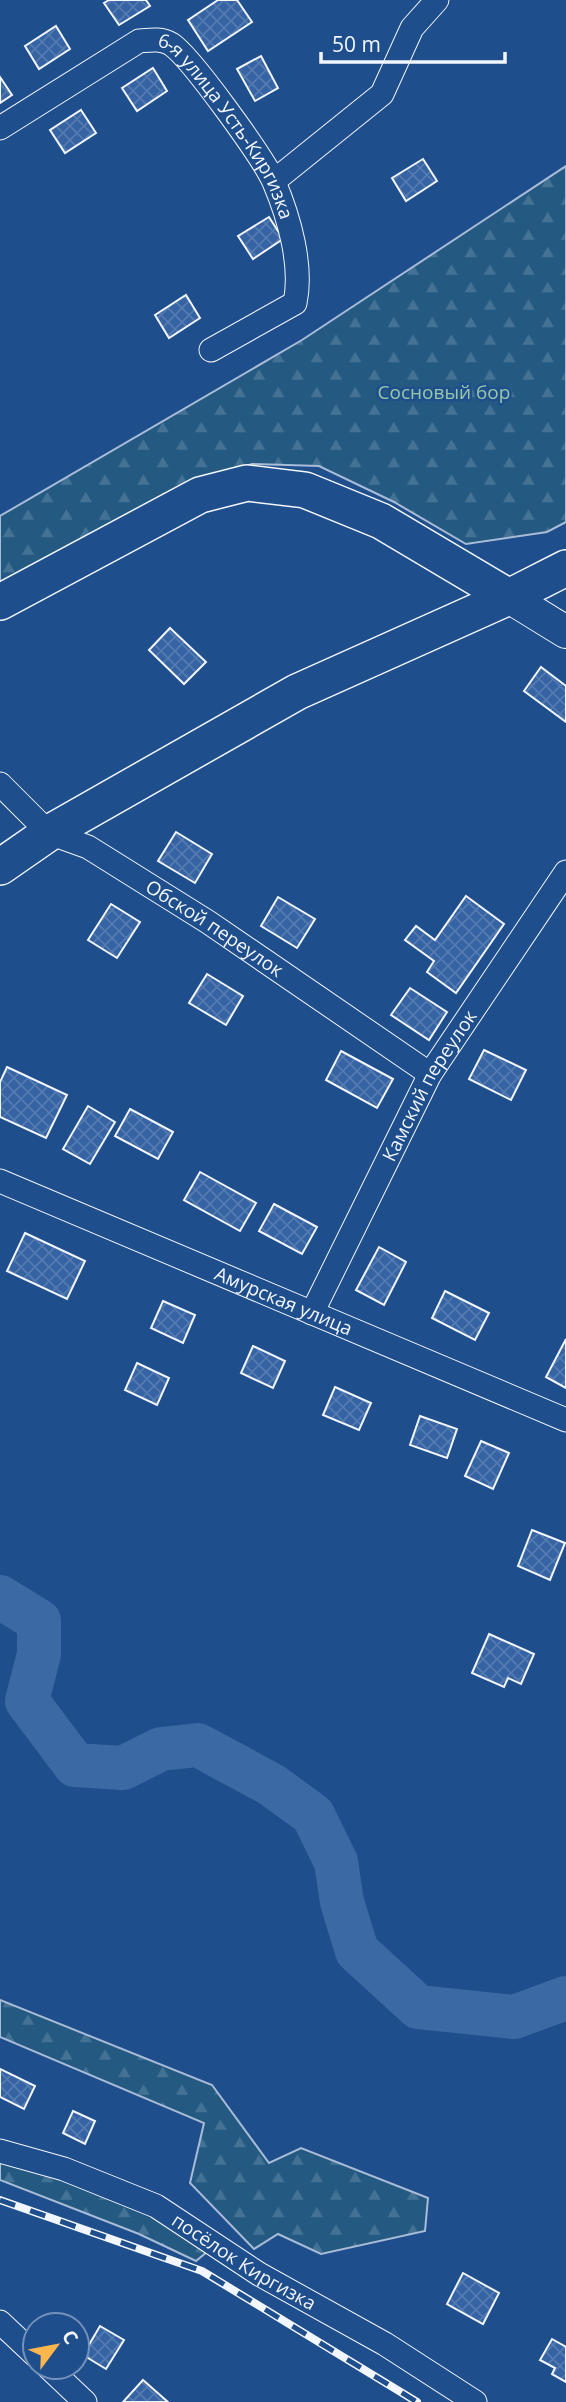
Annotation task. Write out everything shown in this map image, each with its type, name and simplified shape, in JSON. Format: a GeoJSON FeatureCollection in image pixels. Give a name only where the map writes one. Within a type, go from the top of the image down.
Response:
{"type":"FeatureCollection","features":[{"type":"Feature","properties":{"kind":"main road"},"geometry":{"type":"LineString","coordinates":[[0,602],[200,495],[247,483],[305,490],[381,521],[509,597]]}},
{"type":"Feature","properties":{"kind":"main road"},"geometry":{"type":"LineString","coordinates":[[0,867],[49,833],[297,692],[509,597],[566,568]]}},
{"type":"Feature","properties":{"kind":"street"},"geometry":{"type":"LineString","coordinates":[[274,181],[382,94],[412,28],[437,0]]}},
{"type":"Feature","properties":{"kind":"street","name":"6-я улица Усть-Киргизка"},"geometry":{"type":"LineString","coordinates":[[0,128],[139,41],[153,39],[170,44],[195,68],[274,181],[299,264],[295,303],[211,350]]}},
{"type":"Feature","properties":{"kind":"street"},"geometry":{"type":"LineString","coordinates":[[509,597],[566,632]]}},
{"type":"Feature","properties":{"kind":"street","name":"Обской переулок"},"geometry":{"type":"LineString","coordinates":[[0,784],[49,833],[88,847],[208,922],[430,1074]]}},
{"type":"Feature","properties":{"kind":"street","name":"Камский переулок"},"geometry":{"type":"LineString","coordinates":[[312,1313],[430,1074],[566,872]]}},
{"type":"Feature","properties":{"kind":"street","name":"Амурская улица"},"geometry":{"type":"LineString","coordinates":[[0,1181],[566,1420]]}},
{"type":"Feature","properties":{"kind":"street","name":"посёлок Киргизка"},"geometry":{"type":"LineString","coordinates":[[0,2151],[64,2169],[156,2206],[259,2274],[385,2344],[475,2402]]}},
{"type":"Feature","properties":{"kind":"street"},"geometry":{"type":"LineString","coordinates":[[0,2322],[21,2342]]}},
{"type":"Feature","properties":{"kind":"street"},"geometry":{"type":"LineString","coordinates":[[63,2381],[85,2402]]}},
{"type":"Feature","properties":{"kind":"green space","name":"Сосновый бор"},"geometry":{"type":"Polygon","coordinates":[[[566,166],[566,522],[547,532],[466,544],[394,502],[319,466],[252,464],[188,484],[0,587],[0,516],[302,340],[566,166]]]}},
{"type":"Feature","properties":{"kind":"green space"},"geometry":{"type":"Polygon","coordinates":[[[0,2000],[212,2085],[269,2163],[301,2148],[428,2198],[425,2231],[321,2254],[278,2234],[254,2249],[190,2183],[204,2123],[0,2037],[0,2000]]]}},
{"type":"Feature","properties":{"kind":"green space"},"geometry":{"type":"Polygon","coordinates":[[[0,2157],[153,2212],[208,2251],[196,2261],[139,2234],[0,2180],[0,2157]]]}},
{"type":"Feature","properties":{"kind":"building"},"geometry":{"type":"Polygon","coordinates":[[[109,0],[146,0],[150,6],[119,25],[104,3],[109,0]]]}},
{"type":"Feature","properties":{"kind":"building"},"geometry":{"type":"Polygon","coordinates":[[[218,0],[237,0],[252,22],[208,51],[188,20],[218,0]]]}},
{"type":"Feature","properties":{"kind":"building"},"geometry":{"type":"Polygon","coordinates":[[[56,26],[70,49],[39,69],[25,46],[56,26]]]}},
{"type":"Feature","properties":{"kind":"building"},"geometry":{"type":"Polygon","coordinates":[[[261,56],[278,88],[255,101],[237,69],[261,56]]]}},
{"type":"Feature","properties":{"kind":"building"},"geometry":{"type":"Polygon","coordinates":[[[153,68],[167,91],[137,111],[122,88],[153,68]]]}},
{"type":"Feature","properties":{"kind":"building"},"geometry":{"type":"Polygon","coordinates":[[[0,77],[12,95],[0,103],[0,77]]]}},
{"type":"Feature","properties":{"kind":"building"},"geometry":{"type":"Polygon","coordinates":[[[81,110],[96,133],[65,153],[50,130],[81,110]]]}},
{"type":"Feature","properties":{"kind":"building"},"geometry":{"type":"Polygon","coordinates":[[[423,159],[437,181],[406,201],[392,178],[423,159]]]}},
{"type":"Feature","properties":{"kind":"building"},"geometry":{"type":"Polygon","coordinates":[[[269,217],[283,239],[253,259],[238,236],[269,217]]]}},
{"type":"Feature","properties":{"kind":"building"},"geometry":{"type":"Polygon","coordinates":[[[186,295],[200,318],[169,338],[155,315],[186,295]]]}},
{"type":"Feature","properties":{"kind":"building"},"geometry":{"type":"Polygon","coordinates":[[[170,628],[206,662],[184,684],[149,650],[170,628]]]}},
{"type":"Feature","properties":{"kind":"building"},"geometry":{"type":"Polygon","coordinates":[[[541,667],[566,686],[566,722],[524,691],[541,667]]]}},
{"type":"Feature","properties":{"kind":"building"},"geometry":{"type":"Polygon","coordinates":[[[176,832],[212,854],[195,883],[158,861],[176,832]]]}},
{"type":"Feature","properties":{"kind":"building"},"geometry":{"type":"Polygon","coordinates":[[[466,896],[504,924],[456,993],[427,972],[434,961],[405,940],[416,926],[435,940],[466,896]]]}},
{"type":"Feature","properties":{"kind":"building"},"geometry":{"type":"Polygon","coordinates":[[[278,897],[315,919],[297,948],[261,926],[278,897]]]}},
{"type":"Feature","properties":{"kind":"building"},"geometry":{"type":"Polygon","coordinates":[[[111,904],[140,922],[117,958],[88,940],[111,904]]]}},
{"type":"Feature","properties":{"kind":"building"},"geometry":{"type":"Polygon","coordinates":[[[207,974],[243,996],[226,1025],[189,1003],[207,974]]]}},
{"type":"Feature","properties":{"kind":"building"},"geometry":{"type":"Polygon","coordinates":[[[410,988],[447,1012],[429,1040],[391,1015],[410,988]]]}},
{"type":"Feature","properties":{"kind":"building"},"geometry":{"type":"Polygon","coordinates":[[[484,1050],[526,1070],[511,1100],[469,1079],[484,1050]]]}},
{"type":"Feature","properties":{"kind":"building"},"geometry":{"type":"Polygon","coordinates":[[[341,1051],[393,1079],[377,1108],[326,1080],[341,1051]]]}},
{"type":"Feature","properties":{"kind":"building"},"geometry":{"type":"Polygon","coordinates":[[[7,1067],[67,1095],[46,1138],[0,1117],[0,1082],[7,1067]]]}},
{"type":"Feature","properties":{"kind":"building"},"geometry":{"type":"Polygon","coordinates":[[[88,1106],[115,1122],[90,1164],[63,1149],[88,1106]]]}},
{"type":"Feature","properties":{"kind":"building"},"geometry":{"type":"Polygon","coordinates":[[[130,1109],[173,1132],[158,1159],[115,1136],[130,1109]]]}},
{"type":"Feature","properties":{"kind":"building"},"geometry":{"type":"Polygon","coordinates":[[[200,1172],[256,1203],[240,1231],[184,1200],[200,1172]]]}},
{"type":"Feature","properties":{"kind":"building"},"geometry":{"type":"Polygon","coordinates":[[[274,1204],[317,1227],[302,1254],[259,1231],[274,1204]]]}},
{"type":"Feature","properties":{"kind":"building"},"geometry":{"type":"Polygon","coordinates":[[[25,1233],[85,1261],[67,1299],[7,1271],[25,1233]]]}},
{"type":"Feature","properties":{"kind":"building"},"geometry":{"type":"Polygon","coordinates":[[[379,1247],[406,1262],[384,1305],[356,1290],[379,1247]]]}},
{"type":"Feature","properties":{"kind":"building"},"geometry":{"type":"Polygon","coordinates":[[[445,1291],[489,1313],[475,1340],[432,1318],[445,1291]]]}},
{"type":"Feature","properties":{"kind":"building"},"geometry":{"type":"Polygon","coordinates":[[[163,1301],[195,1315],[183,1343],[151,1328],[163,1301]]]}},
{"type":"Feature","properties":{"kind":"building"},"geometry":{"type":"Polygon","coordinates":[[[566,1339],[566,1388],[546,1377],[566,1339]]]}},
{"type":"Feature","properties":{"kind":"building"},"geometry":{"type":"Polygon","coordinates":[[[253,1346],[285,1361],[273,1388],[241,1373],[253,1346]]]}},
{"type":"Feature","properties":{"kind":"building"},"geometry":{"type":"Polygon","coordinates":[[[137,1363],[169,1378],[157,1405],[125,1390],[137,1363]]]}},
{"type":"Feature","properties":{"kind":"building"},"geometry":{"type":"Polygon","coordinates":[[[335,1387],[371,1403],[359,1430],[323,1415],[335,1387]]]}},
{"type":"Feature","properties":{"kind":"building"},"geometry":{"type":"Polygon","coordinates":[[[420,1416],[457,1429],[447,1458],[410,1445],[420,1416]]]}},
{"type":"Feature","properties":{"kind":"building"},"geometry":{"type":"Polygon","coordinates":[[[481,1441],[509,1453],[493,1489],[465,1476],[481,1441]]]}},
{"type":"Feature","properties":{"kind":"building"},"geometry":{"type":"Polygon","coordinates":[[[532,1530],[565,1543],[550,1580],[518,1566],[532,1530]]]}},
{"type":"Feature","properties":{"kind":"building"},"geometry":{"type":"Polygon","coordinates":[[[489,1634],[534,1654],[521,1684],[508,1678],[504,1687],[472,1673],[489,1634]]]}},
{"type":"Feature","properties":{"kind":"building"},"geometry":{"type":"Polygon","coordinates":[[[0,2069],[35,2086],[24,2109],[0,2097],[0,2069]]]}},
{"type":"Feature","properties":{"kind":"building"},"geometry":{"type":"Polygon","coordinates":[[[73,2111],[95,2121],[85,2144],[63,2133],[73,2111]]]}},
{"type":"Feature","properties":{"kind":"building"},"geometry":{"type":"Polygon","coordinates":[[[463,2273],[499,2293],[483,2324],[447,2304],[463,2273]]]}},
{"type":"Feature","properties":{"kind":"building"},"geometry":{"type":"Polygon","coordinates":[[[100,2326],[124,2340],[106,2369],[91,2360],[91,2341],[100,2326]]]}},
{"type":"Feature","properties":{"kind":"building"},"geometry":{"type":"Polygon","coordinates":[[[552,2339],[566,2347],[566,2382],[552,2374],[555,2368],[540,2360],[552,2339]]]}},
{"type":"Feature","properties":{"kind":"building"},"geometry":{"type":"Polygon","coordinates":[[[143,2380],[168,2402],[123,2402],[143,2380]]]}},
{"type":"Feature","properties":{"kind":"waterway"},"geometry":{"type":"LineString","coordinates":[[0,1597],[39,1621],[39,1654],[27,1701],[75,1765],[123,1768],[161,1749],[198,1745],[272,1785],[313,1815],[336,1862],[342,1902],[357,1951],[418,2007],[514,2017],[566,1998]]}},
{"type":"Feature","properties":{"kind":"railway"},"geometry":{"type":"LineString","coordinates":[[0,2200],[202,2271],[417,2402]]}}]}
